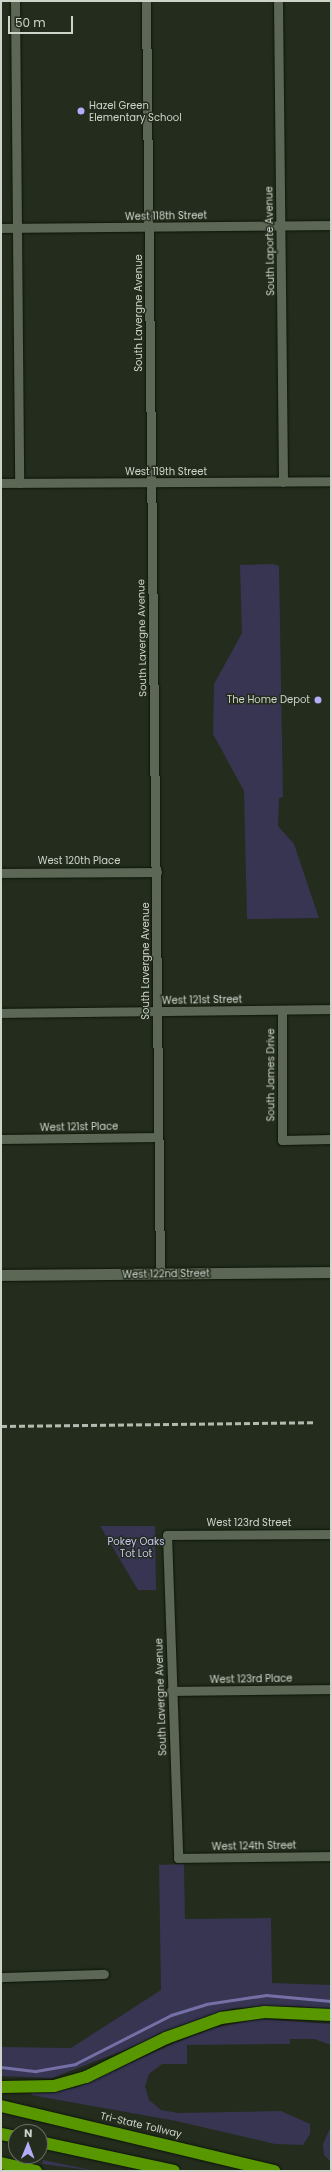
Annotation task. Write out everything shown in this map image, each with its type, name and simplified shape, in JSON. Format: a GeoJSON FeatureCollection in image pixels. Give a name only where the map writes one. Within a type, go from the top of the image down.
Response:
{"type":"FeatureCollection","features":[{"type":"Feature","properties":{"kind":"highway"},"geometry":{"type":"LineString","coordinates":[[1,2087],[54,2086],[86,2077],[166,2038],[221,2018],[265,2012],[331,2015]]}},
{"type":"Feature","properties":{"kind":"highway","name":"Tri-State Tollway"},"geometry":{"type":"LineString","coordinates":[[1,2106],[274,2171]]}},
{"type":"Feature","properties":{"kind":"highway"},"geometry":{"type":"LineString","coordinates":[[48,2144],[174,2171]]}},
{"type":"Feature","properties":{"kind":"highway"},"geometry":{"type":"LineString","coordinates":[[1,2163],[36,2171]]}},
{"type":"Feature","properties":{"kind":"street"},"geometry":{"type":"LineString","coordinates":[[15,1],[14,228],[19,483]]}},
{"type":"Feature","properties":{"kind":"street","name":"South Lavergne Avenue"},"geometry":{"type":"LineString","coordinates":[[146,1],[150,227],[150,483],[157,872],[160,1274]]}},
{"type":"Feature","properties":{"kind":"street","name":"South Laporte Avenue"},"geometry":{"type":"LineString","coordinates":[[278,1],[283,482]]}},
{"type":"Feature","properties":{"kind":"street","name":"West 118th Street"},"geometry":{"type":"LineString","coordinates":[[1,228],[331,225]]}},
{"type":"Feature","properties":{"kind":"street","name":"West 119th Street"},"geometry":{"type":"LineString","coordinates":[[1,483],[331,481]]}},
{"type":"Feature","properties":{"kind":"street","name":"West 120th Place"},"geometry":{"type":"LineString","coordinates":[[1,873],[157,872]]}},
{"type":"Feature","properties":{"kind":"street","name":"South James Drive"},"geometry":{"type":"LineString","coordinates":[[282,1010],[282,1140],[331,1140]]}},
{"type":"Feature","properties":{"kind":"street","name":"West 121st Street"},"geometry":{"type":"LineString","coordinates":[[1,1013],[331,1010]]}},
{"type":"Feature","properties":{"kind":"street","name":"West 121st Place"},"geometry":{"type":"LineString","coordinates":[[1,1139],[158,1137]]}},
{"type":"Feature","properties":{"kind":"street","name":"West 122nd Street"},"geometry":{"type":"LineString","coordinates":[[1,1275],[331,1272]]}},
{"type":"Feature","properties":{"kind":"street","name":"West 123rd Street"},"geometry":{"type":"LineString","coordinates":[[167,1535],[331,1534]]}},
{"type":"Feature","properties":{"kind":"street","name":"South Lavergne Avenue"},"geometry":{"type":"LineString","coordinates":[[167,1535],[171,1691],[178,1858]]}},
{"type":"Feature","properties":{"kind":"street","name":"West 123rd Place"},"geometry":{"type":"LineString","coordinates":[[171,1691],[331,1688]]}},
{"type":"Feature","properties":{"kind":"street","name":"West 124th Street"},"geometry":{"type":"LineString","coordinates":[[178,1858],[331,1856]]}},
{"type":"Feature","properties":{"kind":"street"},"geometry":{"type":"LineString","coordinates":[[1,1977],[104,1974]]}},
{"type":"Feature","properties":{"kind":"green space"},"geometry":{"type":"Polygon","coordinates":[[[273,564],[279,566],[283,797],[279,798],[278,826],[294,844],[319,918],[247,919],[244,791],[213,734],[214,684],[242,633],[240,565],[273,564]]]}},
{"type":"Feature","properties":{"kind":"green space","name":"Pokey Oaks Tot Lot"},"geometry":{"type":"Polygon","coordinates":[[[100,1526],[155,1526],[156,1590],[138,1590],[100,1526]]]}},
{"type":"Feature","properties":{"kind":"green space"},"geometry":{"type":"Polygon","coordinates":[[[184,1864],[185,1919],[271,1918],[272,1983],[331,1985],[331,2010],[297,2006],[233,2008],[52,2078],[1,2076],[1,2047],[71,2048],[161,1990],[159,1865],[184,1864]]]}},
{"type":"Feature","properties":{"kind":"green space"},"geometry":{"type":"Polygon","coordinates":[[[257,2019],[331,2024],[331,2045],[314,2039],[290,2039],[290,2044],[187,2045],[187,2064],[162,2064],[149,2074],[145,2086],[149,2100],[161,2110],[178,2113],[281,2111],[310,2124],[310,2134],[303,2145],[275,2144],[176,2121],[31,2095],[32,2092],[75,2088],[175,2043],[215,2028],[257,2019]]]}},
{"type":"Feature","properties":{"kind":"green space"},"geometry":{"type":"Polygon","coordinates":[[[331,2126],[331,2162],[324,2155],[323,2144],[331,2126]]]}},
{"type":"Feature","properties":{"kind":"green space"},"geometry":{"type":"Polygon","coordinates":[[[48,2161],[96,2171],[42,2164],[48,2164],[48,2161]]]}},
{"type":"Feature","properties":{"kind":"waterway"},"geometry":{"type":"LineString","coordinates":[[1,2067],[36,2071],[75,2064],[171,2015],[206,2004],[266,1995],[331,2001]]}},
{"type":"Feature","properties":{"kind":"railway"},"geometry":{"type":"LineString","coordinates":[[1,1426],[314,1422]]}},
{"type":"Feature","properties":{"kind":"place","name":"Hazel Green Elementary School"},"geometry":{"type":"Point","coordinates":[81,111]}},
{"type":"Feature","properties":{"kind":"place","name":"The Home Depot"},"geometry":{"type":"Point","coordinates":[318,700]}}]}
